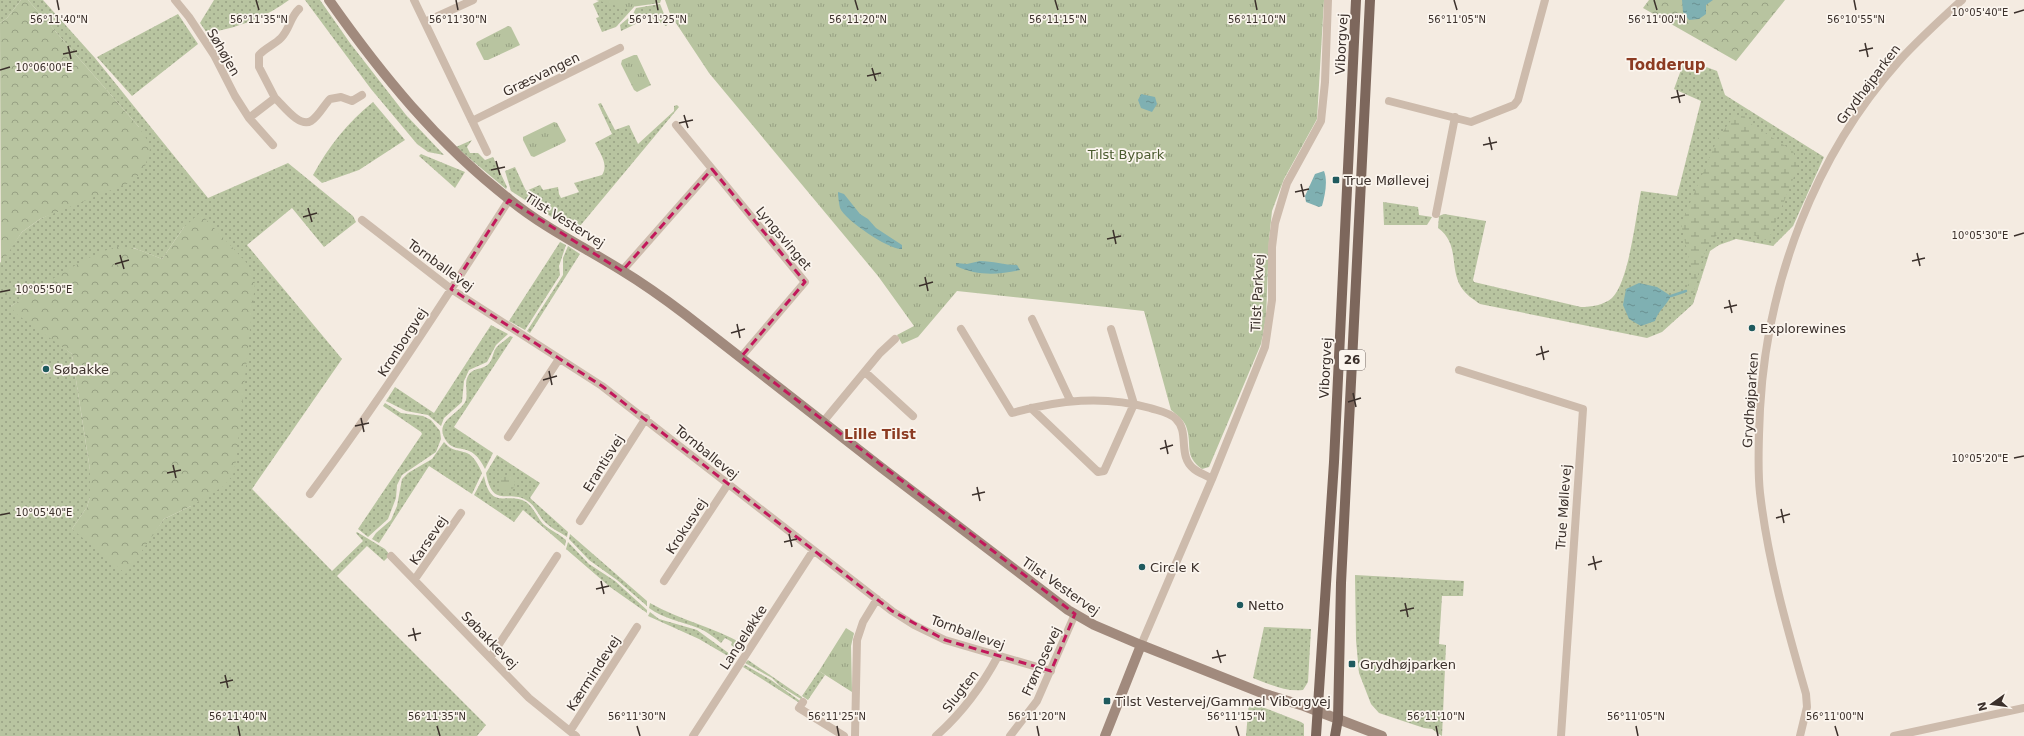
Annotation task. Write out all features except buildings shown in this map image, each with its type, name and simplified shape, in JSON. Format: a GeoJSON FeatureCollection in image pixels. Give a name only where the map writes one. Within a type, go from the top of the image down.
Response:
{"type":"FeatureCollection","features":[{"type":"Feature","properties":{"kind":"main road","name":"Viborgvej"},"geometry":{"type":"LineString","coordinates":[[1316,736],[1334,462],[1356,0]]}},
{"type":"Feature","properties":{"kind":"main road","name":"Viborgvej"},"geometry":{"type":"LineString","coordinates":[[1335,736],[1338,719],[1341,582],[1370,0]]}},
{"type":"Feature","properties":{"kind":"street","name":"Søhøjen"},"geometry":{"type":"LineString","coordinates":[[176,0],[190,17],[214,55],[235,96],[249,118],[273,145]]}},
{"type":"Feature","properties":{"kind":"street","name":"Tilst Vestervej"},"geometry":{"type":"LineString","coordinates":[[329,0],[355,37],[396,90],[434,132],[509,200],[565,237],[661,296],[1032,583],[1075,614],[1094,625],[1262,693],[1338,719]]}},
{"type":"Feature","properties":{"kind":"street"},"geometry":{"type":"LineString","coordinates":[[414,0],[487,152]]}},
{"type":"Feature","properties":{"kind":"street"},"geometry":{"type":"LineString","coordinates":[[425,22],[473,0]]}},
{"type":"Feature","properties":{"kind":"street","name":"Tilst Parkvej"},"geometry":{"type":"LineString","coordinates":[[1142,645],[1212,479],[1265,347],[1272,300],[1272,247],[1275,223],[1287,184],[1321,122],[1325,82],[1328,0]]}},
{"type":"Feature","properties":{"kind":"street"},"geometry":{"type":"LineString","coordinates":[[1389,101],[1471,122],[1514,104],[1518,100],[1545,0]]}},
{"type":"Feature","properties":{"kind":"street","name":"Grydhøjparken"},"geometry":{"type":"LineString","coordinates":[[1800,736],[1807,707],[1806,694],[1783,612],[1767,543],[1760,491],[1759,439],[1762,371],[1773,313],[1790,252],[1814,191],[1839,144],[1898,62],[1931,28],[1962,0]]}},
{"type":"Feature","properties":{"kind":"street","name":"Søhøjen"},"geometry":{"type":"LineString","coordinates":[[299,9],[292,15],[290,25],[281,38],[264,49],[259,55],[259,67],[276,98],[297,119],[307,122],[312,120],[330,99],[341,96],[352,101],[362,95]]}},
{"type":"Feature","properties":{"kind":"street","name":"Græsvangen"},"geometry":{"type":"LineString","coordinates":[[472,121],[620,48]]}},
{"type":"Feature","properties":{"kind":"street"},"geometry":{"type":"LineString","coordinates":[[249,118],[276,98]]}},
{"type":"Feature","properties":{"kind":"street"},"geometry":{"type":"LineString","coordinates":[[1436,214],[1455,117]]}},
{"type":"Feature","properties":{"kind":"street","name":"Lyngsvinget"},"geometry":{"type":"LineString","coordinates":[[676,125],[805,282],[741,357]]}},
{"type":"Feature","properties":{"kind":"street"},"geometry":{"type":"LineString","coordinates":[[622,271],[712,169]]}},
{"type":"Feature","properties":{"kind":"street","name":"Kronborgvej"},"geometry":{"type":"LineString","coordinates":[[310,494],[360,427],[509,200]]}},
{"type":"Feature","properties":{"kind":"street","name":"Tornballevej"},"geometry":{"type":"LineString","coordinates":[[362,220],[451,289],[602,386],[646,418],[813,551],[914,625],[945,640],[1051,671]]}},
{"type":"Feature","properties":{"kind":"street"},"geometry":{"type":"LineString","coordinates":[[1032,319],[1070,400]]}},
{"type":"Feature","properties":{"kind":"street"},"geometry":{"type":"LineString","coordinates":[[960,329],[1012,413],[1070,400],[1098,400],[1134,404],[1164,412],[1175,418],[1183,428],[1184,452],[1188,462],[1193,468],[1212,479]]}},
{"type":"Feature","properties":{"kind":"street"},"geometry":{"type":"LineString","coordinates":[[1031,408],[1098,472],[1104,471],[1134,404],[1111,329]]}},
{"type":"Feature","properties":{"kind":"street"},"geometry":{"type":"LineString","coordinates":[[824,422],[865,372],[896,339]]}},
{"type":"Feature","properties":{"kind":"street"},"geometry":{"type":"LineString","coordinates":[[508,437],[560,359]]}},
{"type":"Feature","properties":{"kind":"street","name":"True Møllevej"},"geometry":{"type":"LineString","coordinates":[[1460,370],[1583,409],[1561,736]]}},
{"type":"Feature","properties":{"kind":"street"},"geometry":{"type":"LineString","coordinates":[[865,372],[913,416]]}},
{"type":"Feature","properties":{"kind":"street","name":"Erantisvej"},"geometry":{"type":"LineString","coordinates":[[580,521],[646,418]]}},
{"type":"Feature","properties":{"kind":"street","name":"Krokusvej"},"geometry":{"type":"LineString","coordinates":[[664,581],[728,484]]}},
{"type":"Feature","properties":{"kind":"street","name":"Karsevej"},"geometry":{"type":"LineString","coordinates":[[416,580],[461,513]]}},
{"type":"Feature","properties":{"kind":"street","name":"Langeløkke"},"geometry":{"type":"LineString","coordinates":[[693,736],[813,551]]}},
{"type":"Feature","properties":{"kind":"street","name":"Søbakkevej"},"geometry":{"type":"LineString","coordinates":[[391,556],[416,580],[529,698],[573,734]]}},
{"type":"Feature","properties":{"kind":"street"},"geometry":{"type":"LineString","coordinates":[[490,658],[557,556]]}},
{"type":"Feature","properties":{"kind":"street"},"geometry":{"type":"LineString","coordinates":[[855,736],[857,640],[863,622],[877,599]]}},
{"type":"Feature","properties":{"kind":"street","name":"Frømosevej"},"geometry":{"type":"LineString","coordinates":[[1010,736],[1037,701],[1075,614]]}},
{"type":"Feature","properties":{"kind":"street","name":"Kærmindevej"},"geometry":{"type":"LineString","coordinates":[[573,734],[637,627]]}},
{"type":"Feature","properties":{"kind":"street"},"geometry":{"type":"LineString","coordinates":[[1105,736],[1142,645]]}},
{"type":"Feature","properties":{"kind":"street","name":"Slugten"},"geometry":{"type":"LineString","coordinates":[[936,736],[964,707],[980,686],[998,656]]}},
{"type":"Feature","properties":{"kind":"street"},"geometry":{"type":"LineString","coordinates":[[803,702],[799,708],[844,736]]}},
{"type":"Feature","properties":{"kind":"street"},"geometry":{"type":"LineString","coordinates":[[1894,736],[2024,708]]}},
{"type":"Feature","properties":{"kind":"street"},"geometry":{"type":"LineString","coordinates":[[1338,719],[1382,736]]}},
{"type":"Feature","properties":{"kind":"highlighted area"},"geometry":{"type":"Polygon","coordinates":[[[712,169],[805,282],[741,357],[1075,614],[1051,671],[945,640],[892,611],[602,386],[451,289],[509,200],[622,271],[712,169]]]}},
{"type":"Feature","properties":{"kind":"green space"},"geometry":{"type":"Polygon","coordinates":[[[0,0],[21,0],[7,18],[0,23],[0,0]]]}},
{"type":"Feature","properties":{"kind":"green space"},"geometry":{"type":"Polygon","coordinates":[[[21,0],[28,0],[139,127],[151,146],[144,170],[131,182],[40,219],[22,232],[1,264],[0,23],[7,18],[21,0]]]}},
{"type":"Feature","properties":{"kind":"green space"},"geometry":{"type":"Polygon","coordinates":[[[28,0],[43,0],[95,58],[208,198],[288,163],[353,216],[356,222],[324,247],[292,208],[247,245],[342,359],[252,489],[332,571],[363,541],[356,533],[357,532],[385,549],[390,555],[384,561],[367,546],[337,576],[486,725],[477,736],[0,736],[0,263],[22,232],[40,219],[55,212],[139,127],[28,0]],[[184,227],[162,259],[134,248],[101,253],[11,306],[72,354],[90,470],[90,497],[87,507],[72,529],[149,539],[164,519],[191,506],[184,227]]]}},
{"type":"Feature","properties":{"kind":"green space"},"geometry":{"type":"Polygon","coordinates":[[[214,0],[289,0],[260,17],[240,25],[207,33],[200,23],[214,0]]]}},
{"type":"Feature","properties":{"kind":"green space"},"geometry":{"type":"Polygon","coordinates":[[[305,0],[320,0],[350,43],[406,115],[444,155],[428,152],[417,144],[371,89],[305,0]]]}},
{"type":"Feature","properties":{"kind":"green space"},"geometry":{"type":"Polygon","coordinates":[[[596,0],[661,0],[660,3],[624,8],[596,0]]]}},
{"type":"Feature","properties":{"kind":"green space"},"geometry":{"type":"Polygon","coordinates":[[[601,0],[634,7],[616,27],[602,32],[596,18],[599,17],[593,4],[601,0]]]}},
{"type":"Feature","properties":{"kind":"green space","name":"Tilst Bypark"},"geometry":{"type":"Polygon","coordinates":[[[665,0],[1324,0],[1317,119],[1284,179],[1272,211],[1269,240],[1266,318],[1261,344],[1209,467],[1202,469],[1192,459],[1186,426],[1182,419],[1171,410],[1144,311],[957,291],[918,337],[902,344],[897,335],[914,326],[878,276],[709,73],[670,14],[665,0]]]}},
{"type":"Feature","properties":{"kind":"green space"},"geometry":{"type":"Polygon","coordinates":[[[1649,0],[1785,0],[1736,61],[1643,8],[1649,0]]]}},
{"type":"Feature","properties":{"kind":"green space"},"geometry":{"type":"Polygon","coordinates":[[[660,4],[668,24],[666,26],[650,17],[621,31],[620,25],[633,14],[636,8],[660,4]]]}},
{"type":"Feature","properties":{"kind":"green space"},"geometry":{"type":"Polygon","coordinates":[[[178,14],[198,44],[132,96],[97,57],[178,14]]]}},
{"type":"Feature","properties":{"kind":"green space"},"geometry":{"type":"Polygon","coordinates":[[[508,26],[511,27],[520,45],[488,60],[484,60],[476,44],[477,42],[508,26]]]}},
{"type":"Feature","properties":{"kind":"green space"},"geometry":{"type":"Polygon","coordinates":[[[637,55],[651,85],[637,92],[634,90],[621,64],[622,60],[637,55]]]}},
{"type":"Feature","properties":{"kind":"green space"},"geometry":{"type":"Polygon","coordinates":[[[1685,59],[1717,71],[1725,95],[1824,157],[1793,226],[1773,246],[1736,239],[1719,245],[1710,251],[1693,304],[1662,332],[1647,338],[1480,304],[1467,295],[1457,279],[1452,248],[1449,241],[1445,234],[1438,228],[1439,216],[1444,214],[1486,221],[1473,280],[1474,282],[1581,307],[1597,305],[1612,298],[1618,290],[1623,278],[1631,248],[1641,191],[1677,196],[1701,101],[1674,89],[1685,59]]]}},
{"type":"Feature","properties":{"kind":"green space"},"geometry":{"type":"Polygon","coordinates":[[[373,102],[405,140],[359,170],[322,183],[313,175],[319,164],[339,136],[355,118],[373,102]]]}},
{"type":"Feature","properties":{"kind":"green space"},"geometry":{"type":"Polygon","coordinates":[[[601,103],[615,130],[629,125],[638,144],[674,111],[674,106],[677,105],[679,107],[575,232],[511,191],[505,171],[515,167],[526,191],[540,185],[543,190],[558,187],[561,198],[579,192],[574,183],[602,175],[605,167],[603,159],[595,143],[612,134],[598,104],[601,103]]]}},
{"type":"Feature","properties":{"kind":"green space"},"geometry":{"type":"Polygon","coordinates":[[[1743,114],[1748,122],[1793,151],[1798,167],[1768,241],[1748,233],[1733,231],[1721,233],[1713,239],[1707,249],[1693,294],[1689,295],[1686,291],[1692,272],[1681,224],[1717,140],[1734,116],[1743,114]]]}},
{"type":"Feature","properties":{"kind":"green space"},"geometry":{"type":"Polygon","coordinates":[[[554,122],[557,123],[566,140],[565,142],[534,157],[531,156],[523,137],[554,122]]]}},
{"type":"Feature","properties":{"kind":"green space"},"geometry":{"type":"Polygon","coordinates":[[[472,140],[467,147],[470,153],[478,153],[485,160],[493,157],[507,187],[506,189],[456,147],[472,140]]]}},
{"type":"Feature","properties":{"kind":"green space"},"geometry":{"type":"Polygon","coordinates":[[[421,154],[465,172],[455,188],[419,156],[421,154]]]}},
{"type":"Feature","properties":{"kind":"green space"},"geometry":{"type":"Polygon","coordinates":[[[1383,202],[1418,207],[1419,215],[1432,217],[1427,225],[1384,225],[1383,202]]]}},
{"type":"Feature","properties":{"kind":"green space"},"geometry":{"type":"Polygon","coordinates":[[[200,213],[246,262],[255,283],[236,461],[233,475],[224,486],[191,506],[164,519],[126,574],[72,529],[87,507],[90,497],[90,470],[72,354],[15,313],[11,306],[79,263],[107,250],[118,247],[129,247],[162,259],[184,227],[200,213]]]}},
{"type":"Feature","properties":{"kind":"green space"},"geometry":{"type":"Polygon","coordinates":[[[560,242],[566,245],[559,266],[560,275],[525,330],[509,321],[560,242]]]}},
{"type":"Feature","properties":{"kind":"green space"},"geometry":{"type":"Polygon","coordinates":[[[568,246],[580,254],[530,333],[527,331],[563,275],[563,258],[568,246]]]}},
{"type":"Feature","properties":{"kind":"green space"},"geometry":{"type":"Polygon","coordinates":[[[491,325],[508,334],[496,345],[487,362],[469,370],[464,381],[462,402],[444,418],[441,426],[428,415],[406,411],[386,401],[395,387],[434,413],[491,325]]]}},
{"type":"Feature","properties":{"kind":"green space"},"geometry":{"type":"Polygon","coordinates":[[[510,336],[513,337],[454,427],[493,453],[485,469],[475,454],[470,451],[451,446],[443,435],[443,429],[445,423],[459,410],[466,400],[466,382],[470,373],[488,364],[496,348],[510,336]]]}},
{"type":"Feature","properties":{"kind":"green space"},"geometry":{"type":"Polygon","coordinates":[[[385,403],[401,413],[423,416],[431,420],[440,431],[441,439],[436,452],[402,475],[397,485],[396,498],[388,519],[368,537],[358,529],[422,434],[383,406],[385,403]]]}},
{"type":"Feature","properties":{"kind":"green space"},"geometry":{"type":"Polygon","coordinates":[[[444,442],[454,450],[463,452],[473,457],[477,463],[482,473],[472,494],[429,466],[379,543],[372,539],[376,533],[391,520],[397,506],[402,479],[408,473],[432,459],[444,442]]]}},
{"type":"Feature","properties":{"kind":"green space"},"geometry":{"type":"Polygon","coordinates":[[[497,455],[540,483],[530,498],[568,532],[567,537],[546,523],[529,502],[515,496],[497,495],[493,491],[489,485],[486,473],[497,455]]]}},
{"type":"Feature","properties":{"kind":"green space"},"geometry":{"type":"Polygon","coordinates":[[[507,475],[514,480],[515,483],[510,490],[507,491],[500,486],[499,483],[504,476],[507,475]]]}},
{"type":"Feature","properties":{"kind":"green space"},"geometry":{"type":"Polygon","coordinates":[[[484,476],[491,494],[496,497],[519,499],[526,502],[543,524],[566,540],[565,546],[523,510],[514,522],[474,495],[484,476]]]}},
{"type":"Feature","properties":{"kind":"green space"},"geometry":{"type":"Polygon","coordinates":[[[570,534],[647,601],[647,606],[617,580],[589,560],[569,539],[570,534]]]}},
{"type":"Feature","properties":{"kind":"green space"},"geometry":{"type":"Polygon","coordinates":[[[568,542],[589,564],[615,581],[647,610],[647,613],[610,587],[566,549],[568,542]]]}},
{"type":"Feature","properties":{"kind":"green space"},"geometry":{"type":"Polygon","coordinates":[[[1355,575],[1464,581],[1463,596],[1442,596],[1439,644],[1446,645],[1442,736],[1432,729],[1424,728],[1379,713],[1371,704],[1359,673],[1356,640],[1355,575]]]}},
{"type":"Feature","properties":{"kind":"green space"},"geometry":{"type":"Polygon","coordinates":[[[650,603],[743,644],[738,650],[731,645],[732,642],[725,638],[721,643],[701,629],[655,612],[649,608],[650,603]]]}},
{"type":"Feature","properties":{"kind":"green space"},"geometry":{"type":"Polygon","coordinates":[[[650,612],[659,619],[697,630],[734,657],[733,659],[699,639],[648,616],[650,612]]]}},
{"type":"Feature","properties":{"kind":"green space"},"geometry":{"type":"Polygon","coordinates":[[[1264,627],[1311,629],[1308,682],[1303,690],[1284,689],[1253,678],[1264,627]]]}},
{"type":"Feature","properties":{"kind":"green space"},"geometry":{"type":"Polygon","coordinates":[[[846,628],[854,633],[851,646],[852,692],[819,671],[846,628]]]}},
{"type":"Feature","properties":{"kind":"green space"},"geometry":{"type":"Polygon","coordinates":[[[748,660],[802,697],[801,699],[780,686],[772,678],[745,663],[748,660]]]}},
{"type":"Feature","properties":{"kind":"green space"},"geometry":{"type":"Polygon","coordinates":[[[745,665],[771,680],[800,701],[798,702],[743,667],[745,665]]]}},
{"type":"Feature","properties":{"kind":"green space"},"geometry":{"type":"Polygon","coordinates":[[[819,671],[825,675],[808,700],[802,696],[819,671]]]}},
{"type":"Feature","properties":{"kind":"green space"},"geometry":{"type":"Polygon","coordinates":[[[1249,702],[1301,722],[1304,724],[1304,736],[1246,736],[1249,702]]]}},
{"type":"Feature","properties":{"kind":"water"},"geometry":{"type":"Polygon","coordinates":[[[1682,0],[1713,0],[1706,5],[1706,14],[1699,19],[1689,20],[1683,12],[1682,0]]]}},
{"type":"Feature","properties":{"kind":"water"},"geometry":{"type":"Polygon","coordinates":[[[1141,94],[1155,97],[1157,104],[1152,112],[1141,108],[1138,100],[1141,94]]]}},
{"type":"Feature","properties":{"kind":"water"},"geometry":{"type":"Polygon","coordinates":[[[1324,171],[1326,179],[1325,193],[1322,206],[1319,207],[1306,202],[1305,196],[1315,174],[1324,171]]]}},
{"type":"Feature","properties":{"kind":"water"},"geometry":{"type":"Polygon","coordinates":[[[838,192],[844,194],[860,214],[868,219],[876,228],[902,245],[902,249],[878,240],[850,220],[840,208],[838,192]]]}},
{"type":"Feature","properties":{"kind":"water"},"geometry":{"type":"Polygon","coordinates":[[[980,261],[1017,265],[1020,270],[988,274],[972,272],[956,266],[956,263],[967,264],[980,261]]]}},
{"type":"Feature","properties":{"kind":"water"},"geometry":{"type":"Polygon","coordinates":[[[1639,283],[1657,287],[1671,296],[1658,314],[1655,321],[1641,326],[1629,319],[1623,305],[1626,289],[1639,283]]]}},
{"type":"Feature","properties":{"kind":"waterway"},"geometry":{"type":"LineString","coordinates":[[1671,296],[1686,291]]}},
{"type":"Feature","properties":{"kind":"place","name":"True Møllevej"},"geometry":{"type":"Point","coordinates":[1336,180]}},
{"type":"Feature","properties":{"kind":"place","name":"Explorewines"},"geometry":{"type":"Point","coordinates":[1752,328]}},
{"type":"Feature","properties":{"kind":"place","name":"Søbakke"},"geometry":{"type":"Point","coordinates":[46,369]}},
{"type":"Feature","properties":{"kind":"place","name":"Circle K"},"geometry":{"type":"Point","coordinates":[1142,567]}},
{"type":"Feature","properties":{"kind":"place","name":"Netto"},"geometry":{"type":"Point","coordinates":[1240,605]}},
{"type":"Feature","properties":{"kind":"place","name":"Grydhøjparken"},"geometry":{"type":"Point","coordinates":[1352,664]}},
{"type":"Feature","properties":{"kind":"place","name":"Tilst Vestervej/Gammel Viborgvej"},"geometry":{"type":"Point","coordinates":[1107,701]}},
{"type":"Feature","properties":{"kind":"district","name":"Todderup"},"geometry":{"type":"Point","coordinates":[1666,65]}},
{"type":"Feature","properties":{"kind":"district","name":"Lille Tilst"},"geometry":{"type":"Point","coordinates":[880,434]}}]}
